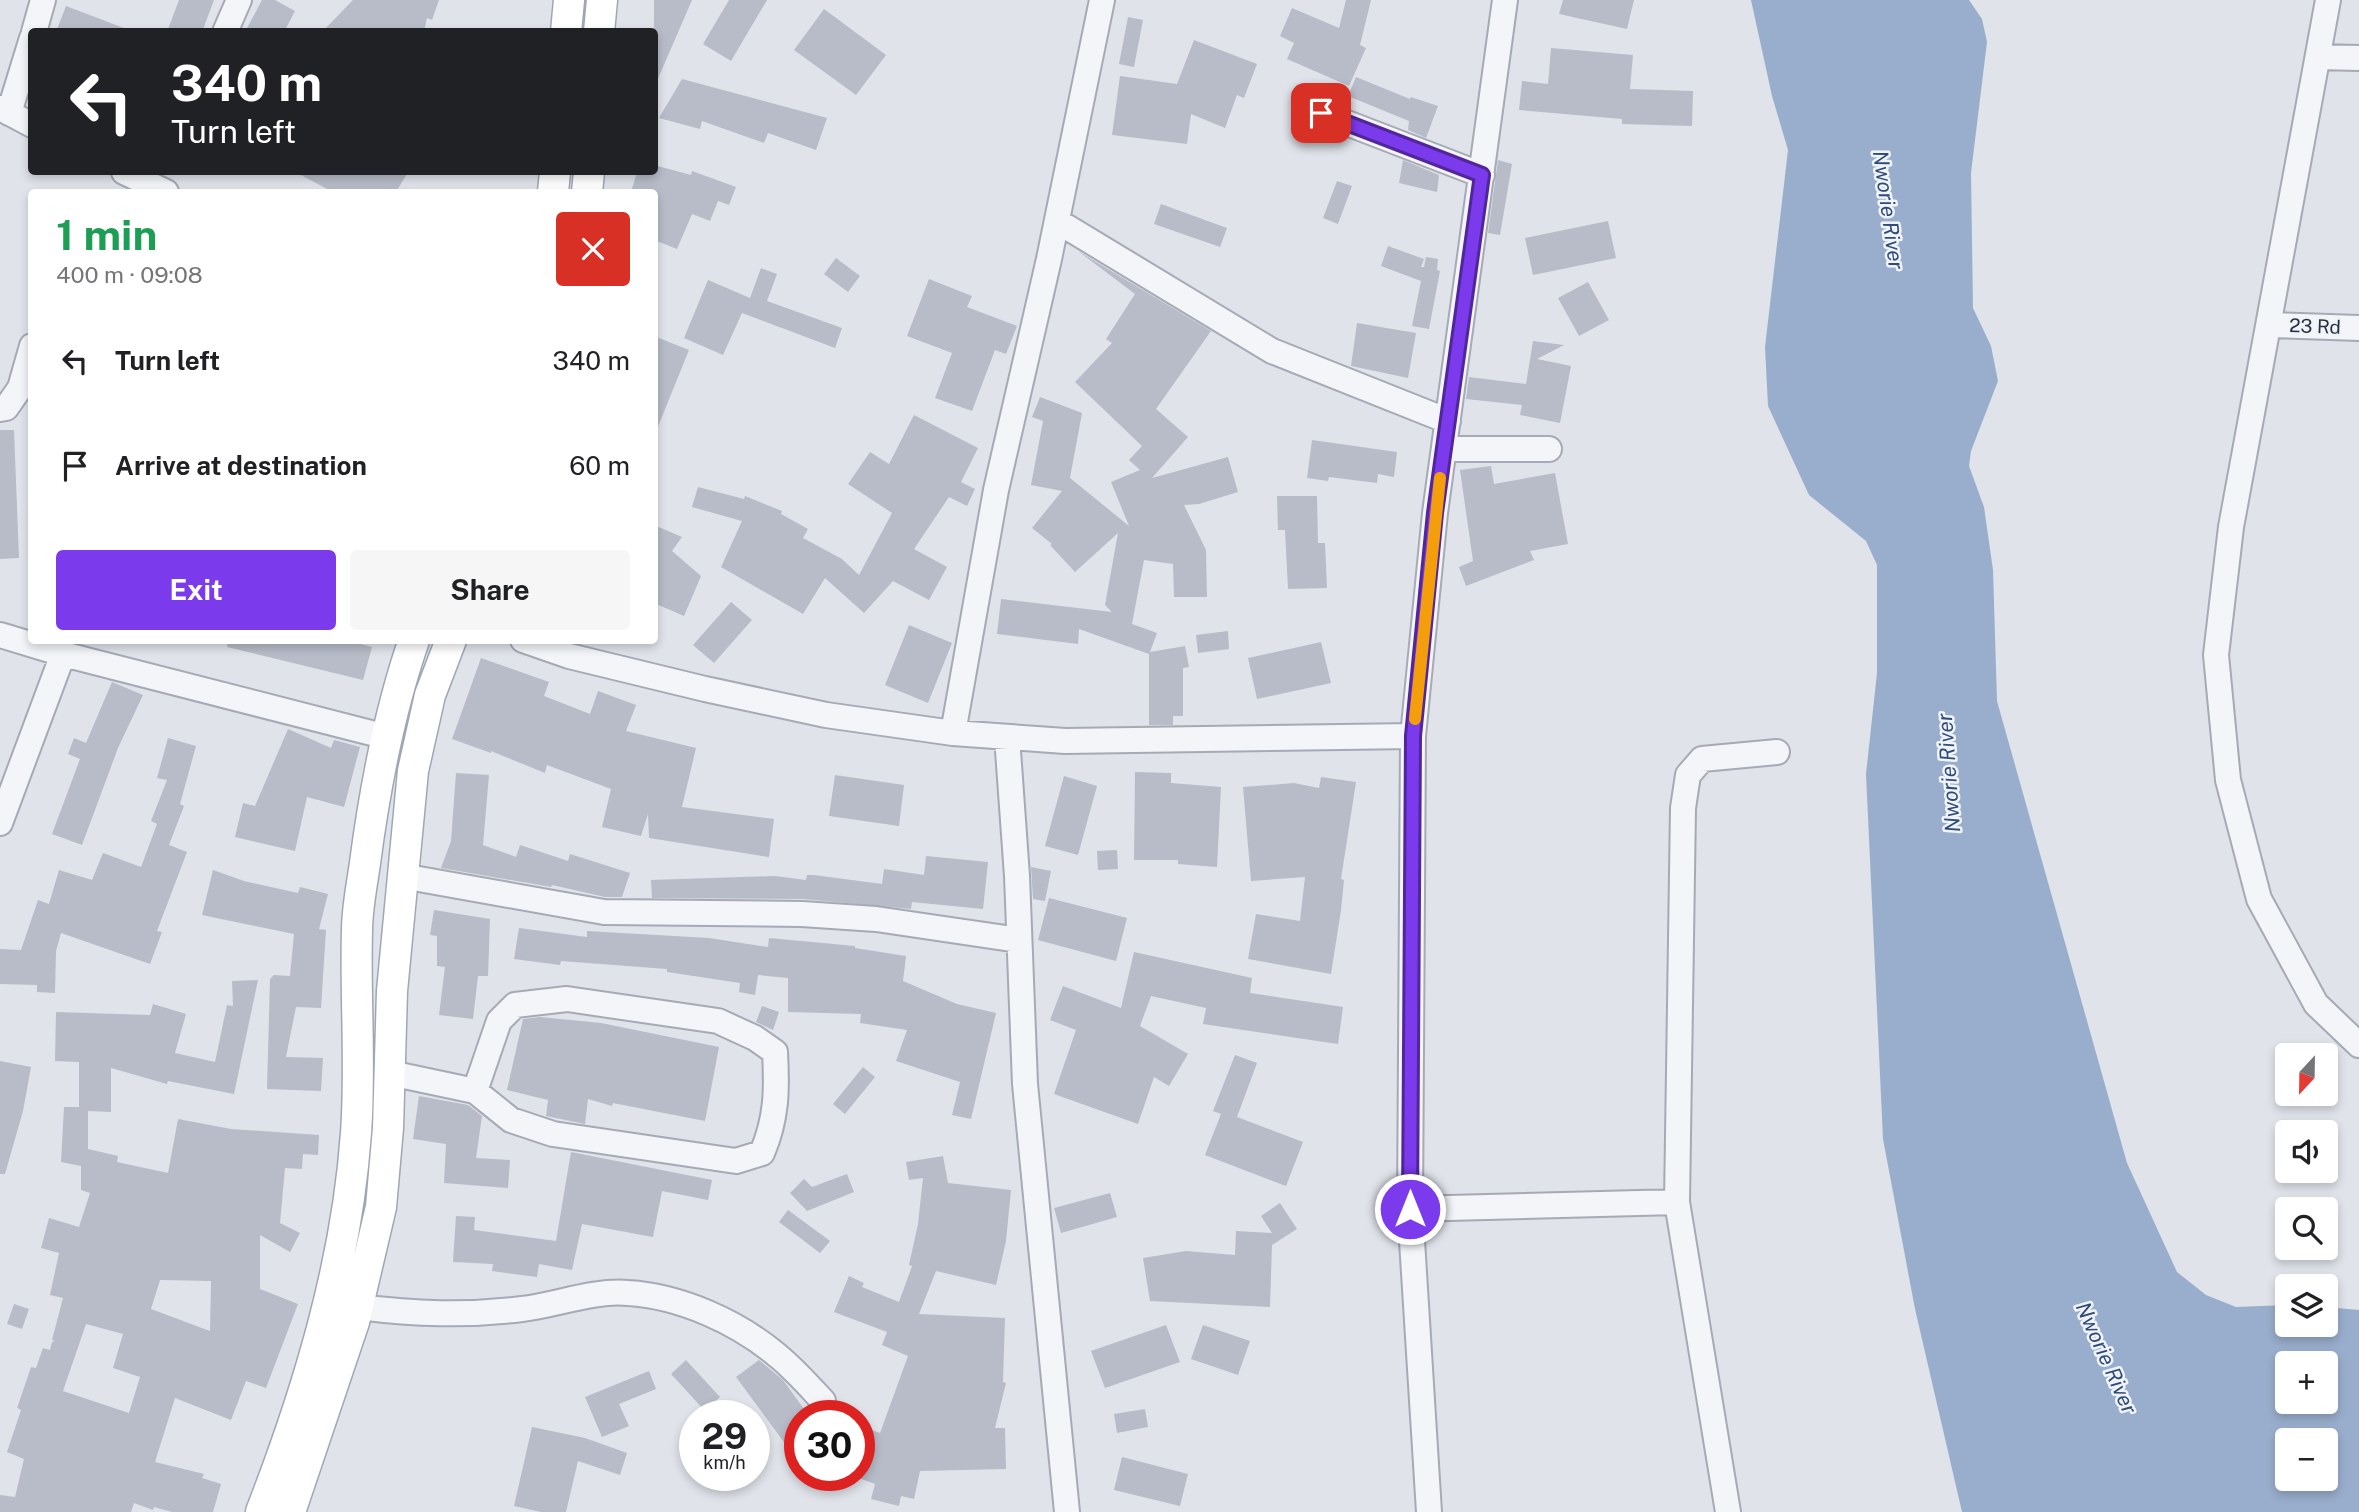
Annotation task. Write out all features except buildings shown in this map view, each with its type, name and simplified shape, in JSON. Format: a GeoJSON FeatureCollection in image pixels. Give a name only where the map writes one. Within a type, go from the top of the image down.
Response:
{"type":"FeatureCollection","features":[{"type":"Feature","properties":{"kind":"main road"},"geometry":{"type":"LineString","coordinates":[[566,28],[569,0]]}},
{"type":"Feature","properties":{"kind":"main road"},"geometry":{"type":"LineString","coordinates":[[599,28],[602,0]]}},
{"type":"Feature","properties":{"kind":"main road"},"geometry":{"type":"LineString","coordinates":[[261,1512],[312,1360],[339,1262],[349,1205],[356,1131],[357,929],[369,828],[396,693],[413,644]]}},
{"type":"Feature","properties":{"kind":"main road"},"geometry":{"type":"LineString","coordinates":[[290,1512],[358,1307],[382,1207],[392,991],[402,876],[419,746],[429,695],[449,644]]}},
{"type":"Feature","properties":{"kind":"street"},"geometry":{"type":"LineString","coordinates":[[35,28],[43,0]]}},
{"type":"Feature","properties":{"kind":"street"},"geometry":{"type":"LineString","coordinates":[[227,28],[239,0]]}},
{"type":"Feature","properties":{"kind":"street"},"geometry":{"type":"LineString","coordinates":[[953,733],[996,490],[1057,221],[1102,0]]}},
{"type":"Feature","properties":{"kind":"street"},"geometry":{"type":"LineString","coordinates":[[1429,1512],[1410,1209],[1413,736],[1444,449],[1505,0]]}},
{"type":"Feature","properties":{"kind":"street"},"geometry":{"type":"LineString","coordinates":[[2329,0],[2271,325],[2231,527],[2216,654],[2228,780],[2259,899],[2316,1004],[2359,1045]]}},
{"type":"Feature","properties":{"kind":"street"},"geometry":{"type":"LineString","coordinates":[[28,48],[4,111],[28,123]]}},
{"type":"Feature","properties":{"kind":"street"},"geometry":{"type":"LineString","coordinates":[[2318,57],[2359,58]]}},
{"type":"Feature","properties":{"kind":"street"},"geometry":{"type":"LineString","coordinates":[[1321,113],[1482,175]]}},
{"type":"Feature","properties":{"kind":"street"},"geometry":{"type":"LineString","coordinates":[[125,180],[156,189]]}},
{"type":"Feature","properties":{"kind":"street"},"geometry":{"type":"LineString","coordinates":[[1057,221],[1272,351],[1448,421]]}},
{"type":"Feature","properties":{"kind":"street","name":"23 Rd"},"geometry":{"type":"LineString","coordinates":[[2271,325],[2359,328]]}},
{"type":"Feature","properties":{"kind":"street"},"geometry":{"type":"LineString","coordinates":[[0,409],[6,408],[20,388],[28,360]]}},
{"type":"Feature","properties":{"kind":"street"},"geometry":{"type":"LineString","coordinates":[[1444,449],[1549,449]]}},
{"type":"Feature","properties":{"kind":"street"},"geometry":{"type":"LineString","coordinates":[[0,635],[28,643]]}},
{"type":"Feature","properties":{"kind":"street"},"geometry":{"type":"LineString","coordinates":[[30,644],[387,737]]}},
{"type":"Feature","properties":{"kind":"street"},"geometry":{"type":"LineString","coordinates":[[534,644],[569,656],[826,715],[953,733],[1065,741],[1413,736]]}},
{"type":"Feature","properties":{"kind":"street"},"geometry":{"type":"LineString","coordinates":[[0,823],[63,654]]}},
{"type":"Feature","properties":{"kind":"street"},"geometry":{"type":"LineString","coordinates":[[1007,737],[1017,876],[1026,1084],[1068,1512]]}},
{"type":"Feature","properties":{"kind":"street"},"geometry":{"type":"LineString","coordinates":[[1728,1512],[1677,1202],[1682,821],[1688,775],[1702,759],[1777,752]]}},
{"type":"Feature","properties":{"kind":"street"},"geometry":{"type":"LineString","coordinates":[[402,876],[604,912],[802,914],[876,919],[1018,940]]}},
{"type":"Feature","properties":{"kind":"street"},"geometry":{"type":"LineString","coordinates":[[390,1073],[475,1091],[511,1120],[553,1134],[736,1161],[762,1153],[772,1131],[778,1102],[775,1052],[755,1038],[718,1021],[567,999],[515,1004],[499,1021],[475,1091]]}},
{"type":"Feature","properties":{"kind":"street"},"geometry":{"type":"LineString","coordinates":[[1410,1209],[1677,1202]]}},
{"type":"Feature","properties":{"kind":"street"},"geometry":{"type":"LineString","coordinates":[[358,1307],[431,1315],[524,1309],[589,1295],[626,1293],[677,1300],[751,1336],[779,1356],[822,1400]]}},
{"type":"Feature","properties":{"kind":"water","name":"Nworie River"},"geometry":{"type":"Polygon","coordinates":[[[1751,0],[1969,0],[1982,19],[1987,42],[1971,173],[1973,308],[1991,346],[1998,381],[1971,451],[1969,466],[1984,507],[1993,570],[1997,701],[2127,1163],[2177,1272],[2206,1295],[2236,1307],[2275,1305],[2275,1337],[2338,1337],[2338,1308],[2359,1310],[2359,1512],[1962,1512],[1915,1309],[1883,1139],[1866,774],[1877,673],[1877,565],[1866,541],[1809,495],[1768,406],[1765,347],[1788,150],[1772,96],[1751,0]]]}},
{"type":"Feature","properties":{"kind":"slow traffic"},"geometry":{"type":"LineString","coordinates":[[1415,719],[1440,478]]}},
{"type":"Feature","properties":{"kind":"route"},"geometry":{"type":"LineString","coordinates":[[1321,113],[1482,175],[1435,513],[1413,736],[1410,1209]]}}]}
